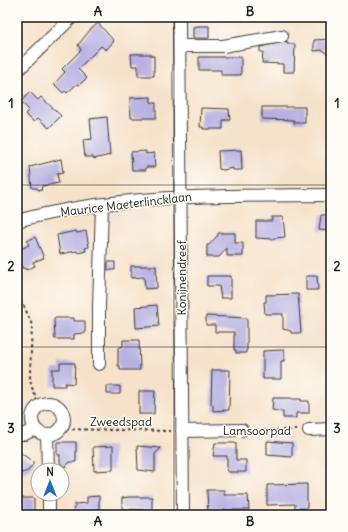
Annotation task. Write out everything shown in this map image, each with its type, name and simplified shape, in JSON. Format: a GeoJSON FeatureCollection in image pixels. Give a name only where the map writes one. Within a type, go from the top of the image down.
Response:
{"type":"FeatureCollection","features":[{"type":"Feature","properties":{"kind":"street"},"geometry":{"type":"LineString","coordinates":[[17,71],[72,17]]}},
{"type":"Feature","properties":{"kind":"street","name":"Konijnendreef"},"geometry":{"type":"LineString","coordinates":[[179,17],[183,515]]}},
{"type":"Feature","properties":{"kind":"street"},"geometry":{"type":"LineString","coordinates":[[179,46],[223,46],[282,36]]}},
{"type":"Feature","properties":{"kind":"street","name":"Maurice Maeterlincklaan"},"geometry":{"type":"LineString","coordinates":[[17,221],[102,205],[180,196],[331,195]]}},
{"type":"Feature","properties":{"kind":"street"},"geometry":{"type":"LineString","coordinates":[[99,364],[102,205]]}},
{"type":"Feature","properties":{"kind":"street"},"geometry":{"type":"LineString","coordinates":[[50,403],[60,408],[64,418],[60,429],[47,435],[35,429],[32,416],[39,405],[50,403]]}},
{"type":"Feature","properties":{"kind":"street"},"geometry":{"type":"LineString","coordinates":[[17,434],[25,434],[35,429]]}},
{"type":"Feature","properties":{"kind":"street","name":"Lamsoorpad"},"geometry":{"type":"LineString","coordinates":[[309,430],[331,429]]}},
{"type":"Feature","properties":{"kind":"street","name":"Lamsoorpad"},"geometry":{"type":"LineString","coordinates":[[182,431],[242,430]]}},
{"type":"Feature","properties":{"kind":"street"},"geometry":{"type":"LineString","coordinates":[[47,435],[48,462]]}},
{"type":"Feature","properties":{"kind":"street"},"geometry":{"type":"LineString","coordinates":[[48,502],[49,515]]}},
{"type":"Feature","properties":{"kind":"path"},"geometry":{"type":"LineString","coordinates":[[17,295],[23,303],[32,325],[30,375],[31,385],[39,405]]}},
{"type":"Feature","properties":{"kind":"path","name":"Zweedspad"},"geometry":{"type":"LineString","coordinates":[[60,429],[182,431]]}},
{"type":"Feature","properties":{"kind":"path","name":"Lamsoorpad"},"geometry":{"type":"LineString","coordinates":[[242,430],[309,430]]}},
{"type":"Feature","properties":{"kind":"building"},"geometry":{"type":"Polygon","coordinates":[[[98,23],[114,41],[106,50],[101,46],[78,69],[87,78],[67,93],[65,91],[63,93],[54,84],[65,72],[62,69],[81,50],[78,45],[90,30],[98,23]]]}},
{"type":"Feature","properties":{"kind":"building"},"geometry":{"type":"Polygon","coordinates":[[[209,26],[209,38],[193,38],[193,27],[209,26]]]}},
{"type":"Feature","properties":{"kind":"building"},"geometry":{"type":"Polygon","coordinates":[[[331,39],[331,57],[323,50],[314,51],[314,40],[331,39]]]}},
{"type":"Feature","properties":{"kind":"building"},"geometry":{"type":"Polygon","coordinates":[[[287,41],[287,44],[295,44],[294,72],[283,72],[283,64],[262,63],[263,52],[260,52],[260,47],[287,41]]]}},
{"type":"Feature","properties":{"kind":"building"},"geometry":{"type":"Polygon","coordinates":[[[131,54],[151,54],[151,56],[154,56],[154,76],[138,76],[138,66],[132,66],[131,54]]]}},
{"type":"Feature","properties":{"kind":"building"},"geometry":{"type":"Polygon","coordinates":[[[199,57],[241,57],[241,75],[221,75],[221,70],[199,70],[199,57]]]}},
{"type":"Feature","properties":{"kind":"building"},"geometry":{"type":"Polygon","coordinates":[[[30,92],[38,100],[41,97],[61,116],[49,128],[38,118],[34,122],[25,114],[29,110],[21,102],[30,92]]]}},
{"type":"Feature","properties":{"kind":"building"},"geometry":{"type":"Polygon","coordinates":[[[151,97],[151,102],[156,103],[156,118],[131,118],[130,98],[151,97]]]}},
{"type":"Feature","properties":{"kind":"building"},"geometry":{"type":"Polygon","coordinates":[[[262,107],[305,107],[305,123],[294,123],[294,120],[262,119],[262,107]]]}},
{"type":"Feature","properties":{"kind":"building"},"geometry":{"type":"Polygon","coordinates":[[[201,108],[229,109],[230,120],[223,120],[223,129],[203,129],[203,127],[200,127],[201,108]]]}},
{"type":"Feature","properties":{"kind":"building"},"geometry":{"type":"Polygon","coordinates":[[[107,117],[110,155],[94,159],[93,157],[85,157],[83,140],[92,139],[90,119],[107,117]]]}},
{"type":"Feature","properties":{"kind":"building"},"geometry":{"type":"Polygon","coordinates":[[[241,150],[242,170],[233,170],[233,168],[223,170],[219,169],[218,151],[241,150]]]}},
{"type":"Feature","properties":{"kind":"building"},"geometry":{"type":"Polygon","coordinates":[[[146,151],[146,154],[154,153],[155,167],[146,167],[146,170],[132,170],[131,152],[146,151]]]}},
{"type":"Feature","properties":{"kind":"building"},"geometry":{"type":"Polygon","coordinates":[[[61,159],[63,173],[57,174],[59,183],[42,186],[41,191],[36,188],[32,188],[30,167],[61,159]]]}},
{"type":"Feature","properties":{"kind":"building"},"geometry":{"type":"Polygon","coordinates":[[[321,215],[331,215],[331,231],[319,230],[321,215]]]}},
{"type":"Feature","properties":{"kind":"building"},"geometry":{"type":"Polygon","coordinates":[[[272,217],[283,217],[285,237],[274,239],[256,238],[256,221],[272,221],[272,217]]]}},
{"type":"Feature","properties":{"kind":"building"},"geometry":{"type":"Polygon","coordinates":[[[76,231],[77,233],[86,231],[89,247],[85,248],[86,251],[78,253],[77,251],[60,254],[57,235],[76,231]]]}},
{"type":"Feature","properties":{"kind":"building"},"geometry":{"type":"Polygon","coordinates":[[[218,233],[235,233],[235,243],[243,243],[243,256],[227,256],[227,248],[219,257],[207,257],[207,245],[209,245],[218,233]]]}},
{"type":"Feature","properties":{"kind":"building"},"geometry":{"type":"Polygon","coordinates":[[[35,237],[44,258],[33,262],[35,266],[26,270],[25,268],[23,269],[21,264],[17,266],[17,251],[29,245],[27,241],[35,237]]]}},
{"type":"Feature","properties":{"kind":"building"},"geometry":{"type":"Polygon","coordinates":[[[108,262],[115,262],[115,270],[108,270],[108,262]]]}},
{"type":"Feature","properties":{"kind":"building"},"geometry":{"type":"Polygon","coordinates":[[[131,266],[156,266],[157,288],[145,289],[144,277],[131,278],[131,266]]]}},
{"type":"Feature","properties":{"kind":"building"},"geometry":{"type":"Polygon","coordinates":[[[207,276],[231,276],[231,298],[221,298],[219,286],[207,286],[207,276]]]}},
{"type":"Feature","properties":{"kind":"building"},"geometry":{"type":"Polygon","coordinates":[[[306,276],[317,276],[318,290],[306,290],[306,276]]]}},
{"type":"Feature","properties":{"kind":"building"},"geometry":{"type":"Polygon","coordinates":[[[298,294],[301,333],[291,333],[291,331],[283,329],[283,314],[265,314],[264,302],[266,302],[266,295],[298,294]]]}},
{"type":"Feature","properties":{"kind":"building"},"geometry":{"type":"Polygon","coordinates":[[[157,305],[159,326],[136,328],[135,307],[157,305]]]}},
{"type":"Feature","properties":{"kind":"building"},"geometry":{"type":"Polygon","coordinates":[[[206,316],[247,318],[246,353],[236,353],[236,350],[234,350],[234,332],[215,332],[215,325],[206,325],[206,316]]]}},
{"type":"Feature","properties":{"kind":"building"},"geometry":{"type":"Polygon","coordinates":[[[54,318],[74,318],[74,321],[85,321],[85,333],[74,334],[74,339],[55,339],[54,318]]]}},
{"type":"Feature","properties":{"kind":"building"},"geometry":{"type":"Polygon","coordinates":[[[123,340],[139,340],[140,370],[120,370],[120,366],[118,366],[118,348],[123,346],[123,340]]]}},
{"type":"Feature","properties":{"kind":"building"},"geometry":{"type":"Polygon","coordinates":[[[284,350],[284,361],[281,361],[281,379],[263,379],[263,351],[284,350]]]}},
{"type":"Feature","properties":{"kind":"building"},"geometry":{"type":"Polygon","coordinates":[[[60,363],[75,363],[74,384],[65,383],[65,386],[52,386],[52,369],[60,369],[60,363]]]}},
{"type":"Feature","properties":{"kind":"building"},"geometry":{"type":"Polygon","coordinates":[[[212,370],[230,370],[229,410],[213,411],[213,405],[211,404],[212,370]]]}},
{"type":"Feature","properties":{"kind":"building"},"geometry":{"type":"Polygon","coordinates":[[[107,386],[120,386],[120,394],[107,394],[107,386]]]}},
{"type":"Feature","properties":{"kind":"building"},"geometry":{"type":"Polygon","coordinates":[[[139,391],[155,391],[154,414],[139,414],[139,391]]]}},
{"type":"Feature","properties":{"kind":"building"},"geometry":{"type":"Polygon","coordinates":[[[273,398],[291,398],[301,399],[301,401],[309,401],[309,413],[296,413],[296,418],[283,418],[283,412],[272,410],[273,398]]]}},
{"type":"Feature","properties":{"kind":"building"},"geometry":{"type":"Polygon","coordinates":[[[267,441],[292,443],[292,457],[267,455],[267,441]]]}},
{"type":"Feature","properties":{"kind":"building"},"geometry":{"type":"Polygon","coordinates":[[[57,442],[76,442],[76,462],[60,462],[60,455],[57,455],[57,442]]]}},
{"type":"Feature","properties":{"kind":"building"},"geometry":{"type":"Polygon","coordinates":[[[215,443],[236,443],[236,460],[246,460],[246,472],[229,472],[227,470],[227,456],[213,456],[215,443]]]}},
{"type":"Feature","properties":{"kind":"building"},"geometry":{"type":"Polygon","coordinates":[[[113,446],[113,470],[94,471],[93,447],[113,446]]]}},
{"type":"Feature","properties":{"kind":"building"},"geometry":{"type":"Polygon","coordinates":[[[137,446],[161,448],[155,454],[155,472],[138,470],[137,446]]]}},
{"type":"Feature","properties":{"kind":"building"},"geometry":{"type":"Polygon","coordinates":[[[17,450],[33,462],[30,462],[30,468],[28,471],[22,473],[18,471],[17,450]]]}},
{"type":"Feature","properties":{"kind":"building"},"geometry":{"type":"Polygon","coordinates":[[[307,484],[307,508],[295,508],[295,504],[267,505],[267,485],[307,484]]]}},
{"type":"Feature","properties":{"kind":"building"},"geometry":{"type":"Polygon","coordinates":[[[207,490],[224,490],[224,495],[248,495],[249,510],[224,510],[224,514],[208,514],[207,490]]]}},
{"type":"Feature","properties":{"kind":"building"},"geometry":{"type":"Polygon","coordinates":[[[99,496],[99,515],[68,515],[75,508],[75,504],[87,503],[87,497],[99,496]]]}},
{"type":"Feature","properties":{"kind":"building"},"geometry":{"type":"Polygon","coordinates":[[[152,497],[152,510],[122,509],[122,498],[152,497]]]}},
{"type":"Feature","properties":{"kind":"building"},"geometry":{"type":"Polygon","coordinates":[[[17,498],[30,498],[30,502],[34,502],[34,515],[23,515],[23,511],[17,512],[17,498]]]}}]}
